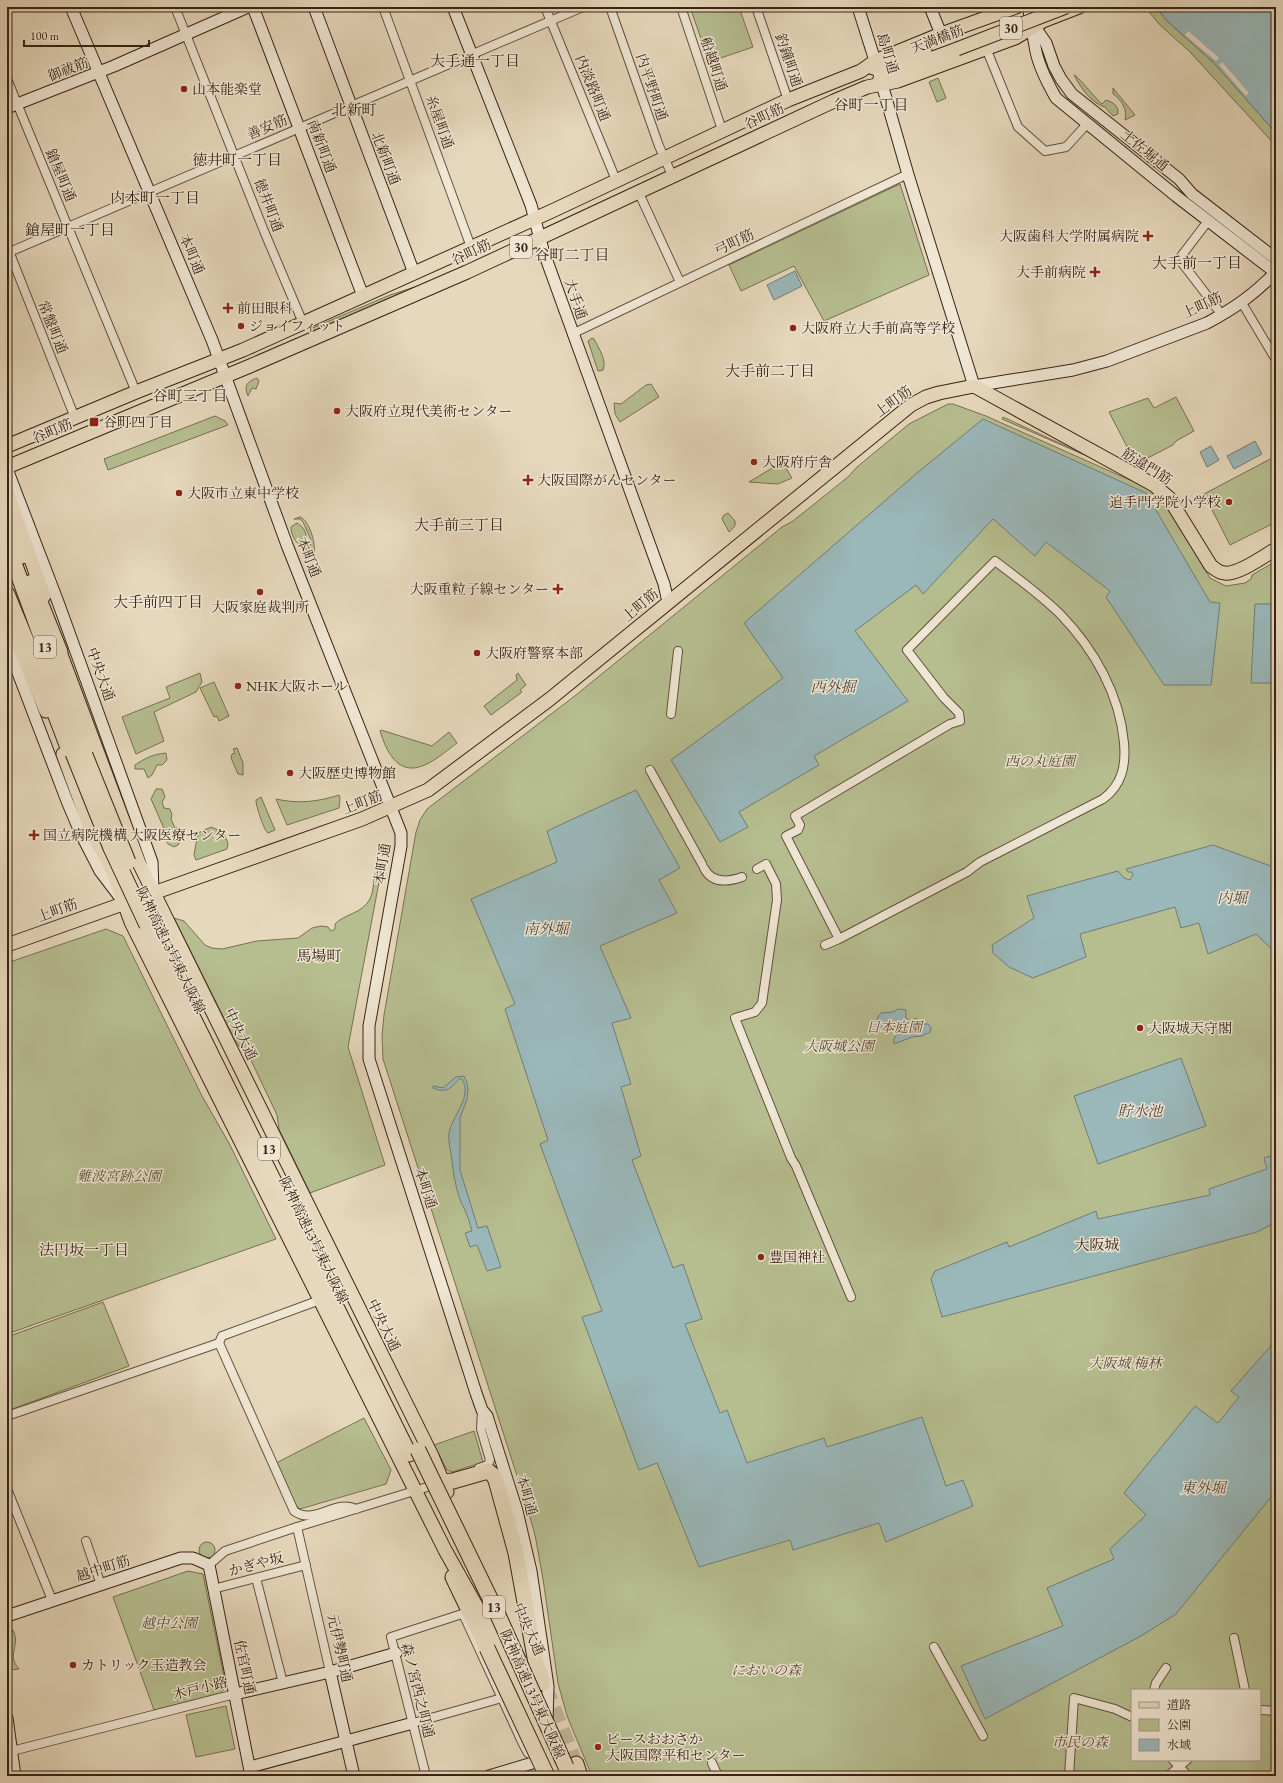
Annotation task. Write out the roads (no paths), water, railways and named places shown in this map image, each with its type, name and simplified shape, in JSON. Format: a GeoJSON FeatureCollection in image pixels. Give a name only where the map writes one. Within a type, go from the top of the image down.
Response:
{"type":"FeatureCollection","features":[{"type":"Feature","properties":{"kind":"highway"},"geometry":{"type":"LineString","coordinates":[[7,516],[60,652]]}},
{"type":"Feature","properties":{"kind":"highway","name":"阪神高速13号東大阪線"},"geometry":{"type":"LineString","coordinates":[[7,544],[103,803],[173,965],[357,1338],[486,1589],[575,1773]]}},
{"type":"Feature","properties":{"kind":"highway","name":"阪神高速13号東大阪線"},"geometry":{"type":"LineString","coordinates":[[7,573],[95,812],[128,886],[173,965]]}},
{"type":"Feature","properties":{"kind":"highway"},"geometry":{"type":"LineString","coordinates":[[7,594],[38,666],[82,795],[101,831],[110,866]]}},
{"type":"Feature","properties":{"kind":"highway","name":"阪神高速13号東大阪線"},"geometry":{"type":"LineString","coordinates":[[357,1338],[559,1776]]}},
{"type":"Feature","properties":{"kind":"highway"},"geometry":{"type":"LineString","coordinates":[[442,1482],[453,1481],[488,1471],[496,1480],[503,1501],[516,1553],[536,1663],[543,1683]]}},
{"type":"Feature","properties":{"kind":"highway"},"geometry":{"type":"LineString","coordinates":[[453,1577],[547,1776]]}},
{"type":"Feature","properties":{"kind":"main road","name":"30"},"geometry":{"type":"LineString","coordinates":[[876,64],[941,34],[1016,7]]}},
{"type":"Feature","properties":{"kind":"main road","name":"天満橋筋"},"geometry":{"type":"LineString","coordinates":[[882,82],[895,72],[1040,7]]}},
{"type":"Feature","properties":{"kind":"main road","name":"天満橋筋"},"geometry":{"type":"LineString","coordinates":[[861,71],[876,64],[892,63],[955,45],[1066,7]]}},
{"type":"Feature","properties":{"kind":"main road","name":"30"},"geometry":{"type":"LineString","coordinates":[[1033,26],[1079,7]]}},
{"type":"Feature","properties":{"kind":"main road","name":"谷町筋"},"geometry":{"type":"LineString","coordinates":[[7,468],[467,272],[638,191],[867,87],[882,82],[898,81],[1014,38],[1033,26]]}},
{"type":"Feature","properties":{"kind":"main road","name":"谷町筋"},"geometry":{"type":"LineString","coordinates":[[7,446],[303,323],[535,219],[788,100],[861,71]]}},
{"type":"Feature","properties":{"kind":"main road","name":"筋違門筋"},"geometry":{"type":"LineString","coordinates":[[974,386],[1162,491],[1169,498],[1211,566],[1215,570],[1227,574],[1234,572],[1276,549]]}},
{"type":"Feature","properties":{"kind":"main road","name":"上町筋"},"geometry":{"type":"LineString","coordinates":[[7,945],[153,892],[355,822],[428,790],[550,699],[911,405],[926,397],[939,393],[974,386]]}},
{"type":"Feature","properties":{"kind":"main road","name":"中央大通"},"geometry":{"type":"LineString","coordinates":[[7,492],[40,581],[60,652],[139,864],[432,1456],[442,1482],[497,1597],[575,1773]]}},
{"type":"Feature","properties":{"kind":"main road"},"geometry":{"type":"LineString","coordinates":[[7,619],[82,795]]}},
{"type":"Feature","properties":{"kind":"main road"},"geometry":{"type":"LineString","coordinates":[[110,866],[139,938],[445,1550],[497,1643],[541,1741],[545,1759],[553,1776]]}},
{"type":"Feature","properties":{"kind":"street","name":"本町通"},"geometry":{"type":"LineString","coordinates":[[71,7],[218,359],[287,545],[401,834],[401,846],[369,1026],[367,1042],[369,1059],[482,1410],[487,1416],[511,1490],[524,1538],[531,1571],[548,1686],[545,1759]]}},
{"type":"Feature","properties":{"kind":"street","name":"徳井町通"},"geometry":{"type":"LineString","coordinates":[[175,7],[235,155],[264,232],[303,323]]}},
{"type":"Feature","properties":{"kind":"street","name":"御祓筋"},"geometry":{"type":"LineString","coordinates":[[12,106],[99,73],[248,7]]}},
{"type":"Feature","properties":{"kind":"street","name":"南新町通"},"geometry":{"type":"LineString","coordinates":[[253,7],[363,296]]}},
{"type":"Feature","properties":{"kind":"street","name":"北新町通"},"geometry":{"type":"LineString","coordinates":[[314,7],[414,273]]}},
{"type":"Feature","properties":{"kind":"street","name":"糸屋町通"},"geometry":{"type":"LineString","coordinates":[[383,7],[471,247]]}},
{"type":"Feature","properties":{"kind":"street","name":"大手通"},"geometry":{"type":"LineString","coordinates":[[453,7],[531,205],[540,238],[572,334],[664,584],[668,602]]}},
{"type":"Feature","properties":{"kind":"street","name":"内淡路町通"},"geometry":{"type":"LineString","coordinates":[[545,7],[616,180]]}},
{"type":"Feature","properties":{"kind":"street","name":"善安筋"},"geometry":{"type":"LineString","coordinates":[[8,250],[149,192],[583,7]]}},
{"type":"Feature","properties":{"kind":"street","name":"内平野町通"},"geometry":{"type":"LineString","coordinates":[[610,7],[672,176]]}},
{"type":"Feature","properties":{"kind":"street","name":"船越町通"},"geometry":{"type":"LineString","coordinates":[[681,7],[722,130]]}},
{"type":"Feature","properties":{"kind":"street","name":"釣鐘町通"},"geometry":{"type":"LineString","coordinates":[[756,7],[788,100]]}},
{"type":"Feature","properties":{"kind":"street","name":"島町通"},"geometry":{"type":"LineString","coordinates":[[858,7],[974,386]]}},
{"type":"Feature","properties":{"kind":"street"},"geometry":{"type":"LineString","coordinates":[[930,7],[941,34]]}},
{"type":"Feature","properties":{"kind":"street","name":"土佐堀通"},"geometry":{"type":"LineString","coordinates":[[1028,7],[1033,26],[1035,48],[1053,93],[1064,106],[1208,221],[1276,273]]}},
{"type":"Feature","properties":{"kind":"street","name":"土佐堀通"},"geometry":{"type":"LineString","coordinates":[[1033,26],[1046,43],[1054,66],[1072,94],[1179,179],[1192,194],[1276,259]]}},
{"type":"Feature","properties":{"kind":"street"},"geometry":{"type":"LineString","coordinates":[[986,48],[1018,127],[1045,151],[1066,147],[1087,124]]}},
{"type":"Feature","properties":{"kind":"street","name":"鎗屋町通"},"geometry":{"type":"LineString","coordinates":[[7,79],[12,106],[68,226],[136,392]]}},
{"type":"Feature","properties":{"kind":"street","name":"弓町筋"},"geometry":{"type":"LineString","coordinates":[[572,334],[908,174]]}},
{"type":"Feature","properties":{"kind":"street"},"geometry":{"type":"LineString","coordinates":[[638,191],[680,282]]}},
{"type":"Feature","properties":{"kind":"street"},"geometry":{"type":"LineString","coordinates":[[1208,221],[1179,258],[1222,315]]}},
{"type":"Feature","properties":{"kind":"street","name":"常盤町通"},"geometry":{"type":"LineString","coordinates":[[8,250],[75,418]]}},
{"type":"Feature","properties":{"kind":"street","name":"上町筋"},"geometry":{"type":"LineString","coordinates":[[974,386],[1073,370],[1107,361],[1207,323],[1242,303],[1276,273]]}},
{"type":"Feature","properties":{"kind":"street"},"geometry":{"type":"LineString","coordinates":[[1242,303],[1276,360]]}},
{"type":"Feature","properties":{"kind":"street","name":"中央大通"},"geometry":{"type":"LineString","coordinates":[[7,468],[58,602],[152,862],[153,892]]}},
{"type":"Feature","properties":{"kind":"street"},"geometry":{"type":"LineString","coordinates":[[825,945],[839,939],[967,872],[980,862],[1103,799],[1110,794],[1123,774],[1125,750],[1122,723],[1116,703],[1101,670],[1077,634],[1061,615],[995,561],[907,650],[944,698],[959,713],[960,721],[950,724],[795,816],[800,825],[798,830],[786,836],[839,939]]}},
{"type":"Feature","properties":{"kind":"street"},"geometry":{"type":"LineString","coordinates":[[7,644],[81,834],[100,870],[124,903]]}},
{"type":"Feature","properties":{"kind":"street"},"geometry":{"type":"LineString","coordinates":[[671,714],[678,651]]}},
{"type":"Feature","properties":{"kind":"street"},"geometry":{"type":"LineString","coordinates":[[650,770],[703,866],[714,879],[721,881],[732,881],[742,877]]}},
{"type":"Feature","properties":{"kind":"street"},"geometry":{"type":"LineString","coordinates":[[758,869],[766,864],[776,888],[777,900],[762,1003],[755,1012],[735,1018],[791,1158],[796,1166],[851,1297]]}},
{"type":"Feature","properties":{"kind":"street"},"geometry":{"type":"LineString","coordinates":[[320,1300],[222,1336],[219,1343],[294,1511],[303,1516],[310,1516],[346,1505],[356,1509]]}},
{"type":"Feature","properties":{"kind":"street"},"geometry":{"type":"LineString","coordinates":[[7,1416],[219,1343]]}},
{"type":"Feature","properties":{"kind":"street"},"geometry":{"type":"LineString","coordinates":[[209,1565],[226,1551],[297,1527],[442,1482],[451,1477],[484,1467],[489,1463],[490,1457],[481,1429],[482,1410]]}},
{"type":"Feature","properties":{"kind":"street"},"geometry":{"type":"LineString","coordinates":[[7,1489],[9,1500],[52,1600]]}},
{"type":"Feature","properties":{"kind":"street","name":"元伊勢町通"},"geometry":{"type":"LineString","coordinates":[[297,1527],[354,1776]]}},
{"type":"Feature","properties":{"kind":"street"},"geometry":{"type":"LineString","coordinates":[[86,1541],[101,1585]]}},
{"type":"Feature","properties":{"kind":"street"},"geometry":{"type":"LineString","coordinates":[[445,1550],[462,1614],[528,1753],[545,1759]]}},
{"type":"Feature","properties":{"kind":"street","name":"越中町筋"},"geometry":{"type":"LineString","coordinates":[[7,1616],[180,1558],[193,1558],[209,1565]]}},
{"type":"Feature","properties":{"kind":"street","name":"佐官町通"},"geometry":{"type":"LineString","coordinates":[[209,1565],[251,1772]]}},
{"type":"Feature","properties":{"kind":"street","name":"かぎや坂"},"geometry":{"type":"LineString","coordinates":[[213,1589],[306,1565]]}},
{"type":"Feature","properties":{"kind":"street"},"geometry":{"type":"LineString","coordinates":[[256,1578],[283,1683]]}},
{"type":"Feature","properties":{"kind":"street","name":"森ノ宮西之町通"},"geometry":{"type":"LineString","coordinates":[[426,1776],[391,1637],[462,1614]]}},
{"type":"Feature","properties":{"kind":"street"},"geometry":{"type":"LineString","coordinates":[[1234,1638],[1245,1689]]}},
{"type":"Feature","properties":{"kind":"street"},"geometry":{"type":"LineString","coordinates":[[934,1647],[983,1736]]}},
{"type":"Feature","properties":{"kind":"street","name":"木戸小路"},"geometry":{"type":"LineString","coordinates":[[12,1751],[235,1694],[330,1672],[396,1653]]}},
{"type":"Feature","properties":{"kind":"street"},"geometry":{"type":"LineString","coordinates":[[1154,1689],[1156,1683],[1166,1668]]}},
{"type":"Feature","properties":{"kind":"street"},"geometry":{"type":"LineString","coordinates":[[251,1772],[346,1742],[502,1698]]}},
{"type":"Feature","properties":{"kind":"street"},"geometry":{"type":"LineString","coordinates":[[1069,1776],[1074,1698],[1115,1709],[1131,1717]]}},
{"type":"Feature","properties":{"kind":"street"},"geometry":{"type":"LineString","coordinates":[[1261,1709],[1276,1710]]}},
{"type":"Feature","properties":{"kind":"street"},"geometry":{"type":"LineString","coordinates":[[7,1718],[8,1738],[12,1751],[15,1776]]}},
{"type":"Feature","properties":{"kind":"street"},"geometry":{"type":"LineString","coordinates":[[489,1776],[565,1753]]}},
{"type":"Feature","properties":{"kind":"street"},"geometry":{"type":"LineString","coordinates":[[1174,1761],[1188,1776]]}},
{"type":"Feature","properties":{"kind":"street"},"geometry":{"type":"LineString","coordinates":[[1168,1776],[1186,1761]]}},
{"type":"Feature","properties":{"kind":"street"},"geometry":{"type":"LineString","coordinates":[[712,1763],[718,1776]]}},
{"type":"Feature","properties":{"kind":"water"},"geometry":{"type":"Polygon","coordinates":[[[1156,7],[1276,7],[1276,133],[1214,63],[1167,21],[1156,7]]]}},
{"type":"Feature","properties":{"kind":"water"},"geometry":{"type":"Polygon","coordinates":[[[795,271],[802,286],[774,300],[767,285],[795,271]]]}},
{"type":"Feature","properties":{"kind":"water","name":"西外掘"},"geometry":{"type":"Polygon","coordinates":[[[983,419],[1146,493],[1210,602],[1220,603],[1211,685],[1164,685],[1106,597],[1110,591],[1046,542],[1035,556],[993,519],[923,594],[916,585],[855,631],[908,701],[814,756],[819,765],[739,812],[748,827],[720,842],[671,760],[783,678],[744,623],[917,473],[983,419]]]}},
{"type":"Feature","properties":{"kind":"water"},"geometry":{"type":"Polygon","coordinates":[[[1255,441],[1262,454],[1234,469],[1227,456],[1255,441]]]}},
{"type":"Feature","properties":{"kind":"water"},"geometry":{"type":"Polygon","coordinates":[[[1211,446],[1219,460],[1207,467],[1200,452],[1211,446]]]}},
{"type":"Feature","properties":{"kind":"water"},"geometry":{"type":"Polygon","coordinates":[[[1255,604],[1276,604],[1276,683],[1251,683],[1255,604]]]}},
{"type":"Feature","properties":{"kind":"water","name":"南外堀"},"geometry":{"type":"Polygon","coordinates":[[[636,790],[680,868],[659,880],[677,913],[600,946],[631,1018],[612,1023],[631,1084],[621,1087],[641,1156],[632,1160],[673,1268],[683,1264],[702,1319],[685,1324],[720,1413],[727,1410],[747,1463],[824,1438],[827,1447],[922,1417],[946,1486],[963,1480],[973,1506],[886,1542],[879,1523],[793,1550],[790,1540],[699,1567],[657,1463],[639,1470],[582,1317],[602,1311],[540,1144],[548,1140],[505,1009],[515,1004],[471,899],[557,862],[547,831],[636,790]]]}},
{"type":"Feature","properties":{"kind":"water","name":"内堀"},"geometry":{"type":"Polygon","coordinates":[[[1213,845],[1276,868],[1276,953],[1256,934],[1208,954],[1199,923],[1181,928],[1175,907],[1080,934],[1086,957],[1033,978],[1009,967],[993,953],[992,945],[1034,918],[1027,896],[1118,871],[1124,878],[1130,880],[1133,875],[1132,872],[1128,872],[1126,869],[1213,845]]]}},
{"type":"Feature","properties":{"kind":"water"},"geometry":{"type":"Polygon","coordinates":[[[898,1009],[906,1010],[906,1018],[911,1021],[916,1018],[924,1024],[928,1024],[931,1028],[930,1032],[922,1036],[912,1037],[894,1044],[894,1039],[898,1032],[897,1028],[892,1024],[881,1030],[877,1022],[881,1013],[893,1012],[898,1009]]]}},
{"type":"Feature","properties":{"kind":"water","name":"貯水池"},"geometry":{"type":"Polygon","coordinates":[[[1181,1058],[1206,1126],[1098,1164],[1074,1096],[1181,1058]]]}},
{"type":"Feature","properties":{"kind":"water"},"geometry":{"type":"Polygon","coordinates":[[[464,1076],[468,1089],[467,1099],[460,1118],[460,1170],[478,1228],[487,1226],[501,1267],[487,1271],[477,1245],[470,1247],[465,1233],[472,1231],[457,1190],[449,1141],[451,1126],[464,1100],[465,1086],[462,1079],[459,1079],[448,1089],[438,1090],[433,1088],[433,1086],[443,1088],[456,1077],[464,1076]]]}},
{"type":"Feature","properties":{"kind":"water"},"geometry":{"type":"Polygon","coordinates":[[[1276,1154],[1276,1222],[1257,1232],[942,1317],[931,1279],[935,1271],[1007,1242],[1009,1247],[1096,1211],[1098,1219],[1210,1195],[1209,1189],[1267,1169],[1264,1158],[1276,1154]]]}},
{"type":"Feature","properties":{"kind":"water","name":"東外堀"},"geometry":{"type":"Polygon","coordinates":[[[1276,1340],[1276,1491],[1176,1614],[1141,1636],[985,1719],[961,1666],[1063,1626],[1047,1588],[1114,1559],[1110,1549],[1146,1515],[1124,1493],[1195,1406],[1218,1423],[1239,1397],[1231,1391],[1276,1340]]]}},
{"type":"Feature","properties":{"kind":"tunnel"},"geometry":{"type":"LineString","coordinates":[[545,1687],[576,1764]]}},
{"type":"Feature","properties":{"kind":"place","name":"山本能楽堂"},"geometry":{"type":"Point","coordinates":[184,89]}},
{"type":"Feature","properties":{"kind":"place","name":"大阪歯科大学附属病院"},"geometry":{"type":"Point","coordinates":[1148,236]}},
{"type":"Feature","properties":{"kind":"place","name":"大手前病院"},"geometry":{"type":"Point","coordinates":[1095,272]}},
{"type":"Feature","properties":{"kind":"place","name":"前田眼科"},"geometry":{"type":"Point","coordinates":[228,308]}},
{"type":"Feature","properties":{"kind":"place","name":"ジョイフィット"},"geometry":{"type":"Point","coordinates":[241,326]}},
{"type":"Feature","properties":{"kind":"place","name":"大阪府立大手前高等学校"},"geometry":{"type":"Point","coordinates":[793,328]}},
{"type":"Feature","properties":{"kind":"place","name":"大阪府立現代美術センター"},"geometry":{"type":"Point","coordinates":[337,411]}},
{"type":"Feature","properties":{"kind":"place","name":"谷町四丁目"},"geometry":{"type":"Point","coordinates":[94,422]}},
{"type":"Feature","properties":{"kind":"place","name":"大阪府庁舎"},"geometry":{"type":"Point","coordinates":[754,462]}},
{"type":"Feature","properties":{"kind":"place","name":"大阪国際がんセンター"},"geometry":{"type":"Point","coordinates":[528,480]}},
{"type":"Feature","properties":{"kind":"place","name":"大阪市立東中学校"},"geometry":{"type":"Point","coordinates":[179,493]}},
{"type":"Feature","properties":{"kind":"place","name":"追手門学院小学校"},"geometry":{"type":"Point","coordinates":[1229,502]}},
{"type":"Feature","properties":{"kind":"place","name":"大阪重粒子線センター"},"geometry":{"type":"Point","coordinates":[558,589]}},
{"type":"Feature","properties":{"kind":"place","name":"大阪家庭裁判所"},"geometry":{"type":"Point","coordinates":[260,592]}},
{"type":"Feature","properties":{"kind":"place","name":"大阪府警察本部"},"geometry":{"type":"Point","coordinates":[477,653]}},
{"type":"Feature","properties":{"kind":"place","name":"NHK大阪ホール"},"geometry":{"type":"Point","coordinates":[238,686]}},
{"type":"Feature","properties":{"kind":"place","name":"大阪歴史博物館"},"geometry":{"type":"Point","coordinates":[290,773]}},
{"type":"Feature","properties":{"kind":"place","name":"国立病院機構 大阪医療センター"},"geometry":{"type":"Point","coordinates":[34,835]}},
{"type":"Feature","properties":{"kind":"place","name":"大阪城天守閣"},"geometry":{"type":"Point","coordinates":[1140,1028]}},
{"type":"Feature","properties":{"kind":"place","name":"豊国神社"},"geometry":{"type":"Point","coordinates":[761,1257]}},
{"type":"Feature","properties":{"kind":"place","name":"カトリック玉造教会"},"geometry":{"type":"Point","coordinates":[73,1665]}},
{"type":"Feature","properties":{"kind":"place","name":"ピースおおさか 大阪国際平和センター"},"geometry":{"type":"Point","coordinates":[598,1747]}},
{"type":"Feature","properties":{"kind":"district","name":"大手通一丁目"},"geometry":{"type":"Point","coordinates":[475,61]}},
{"type":"Feature","properties":{"kind":"district","name":"谷町一丁目"},"geometry":{"type":"Point","coordinates":[871,105]}},
{"type":"Feature","properties":{"kind":"district","name":"北新町"},"geometry":{"type":"Point","coordinates":[354,110]}},
{"type":"Feature","properties":{"kind":"district","name":"徳井町一丁目"},"geometry":{"type":"Point","coordinates":[237,160]}},
{"type":"Feature","properties":{"kind":"district","name":"内本町一丁目"},"geometry":{"type":"Point","coordinates":[155,198]}},
{"type":"Feature","properties":{"kind":"district","name":"鎗屋町一丁目"},"geometry":{"type":"Point","coordinates":[70,230]}},
{"type":"Feature","properties":{"kind":"district","name":"谷町二丁目"},"geometry":{"type":"Point","coordinates":[572,255]}},
{"type":"Feature","properties":{"kind":"district","name":"大手前一丁目"},"geometry":{"type":"Point","coordinates":[1197,263]}},
{"type":"Feature","properties":{"kind":"district","name":"大手前二丁目"},"geometry":{"type":"Point","coordinates":[770,371]}},
{"type":"Feature","properties":{"kind":"district","name":"谷町三丁目"},"geometry":{"type":"Point","coordinates":[190,396]}},
{"type":"Feature","properties":{"kind":"district","name":"大手前三丁目"},"geometry":{"type":"Point","coordinates":[459,525]}},
{"type":"Feature","properties":{"kind":"district","name":"大手前四丁目"},"geometry":{"type":"Point","coordinates":[158,602]}},
{"type":"Feature","properties":{"kind":"district","name":"馬場町"},"geometry":{"type":"Point","coordinates":[319,956]}},
{"type":"Feature","properties":{"kind":"district","name":"大阪城"},"geometry":{"type":"Point","coordinates":[1097,1245]}},
{"type":"Feature","properties":{"kind":"district","name":"法円坂一丁目"},"geometry":{"type":"Point","coordinates":[84,1250]}},
{"type":"Feature","properties":{"kind":"park label","name":"西の丸庭園"},"geometry":{"type":"Point","coordinates":[1040,761]}},
{"type":"Feature","properties":{"kind":"park label","name":"日本庭園"},"geometry":{"type":"Point","coordinates":[894,1027]}},
{"type":"Feature","properties":{"kind":"park label","name":"大阪城公園"},"geometry":{"type":"Point","coordinates":[839,1046]}},
{"type":"Feature","properties":{"kind":"park label","name":"難波宮跡公園"},"geometry":{"type":"Point","coordinates":[119,1176]}},
{"type":"Feature","properties":{"kind":"park label","name":"大阪城 梅林"},"geometry":{"type":"Point","coordinates":[1125,1363]}},
{"type":"Feature","properties":{"kind":"park label","name":"越中公園"},"geometry":{"type":"Point","coordinates":[169,1623]}},
{"type":"Feature","properties":{"kind":"park label","name":"においの森"},"geometry":{"type":"Point","coordinates":[766,1670]}},
{"type":"Feature","properties":{"kind":"park label","name":"市民の森"},"geometry":{"type":"Point","coordinates":[1080,1742]}}]}
